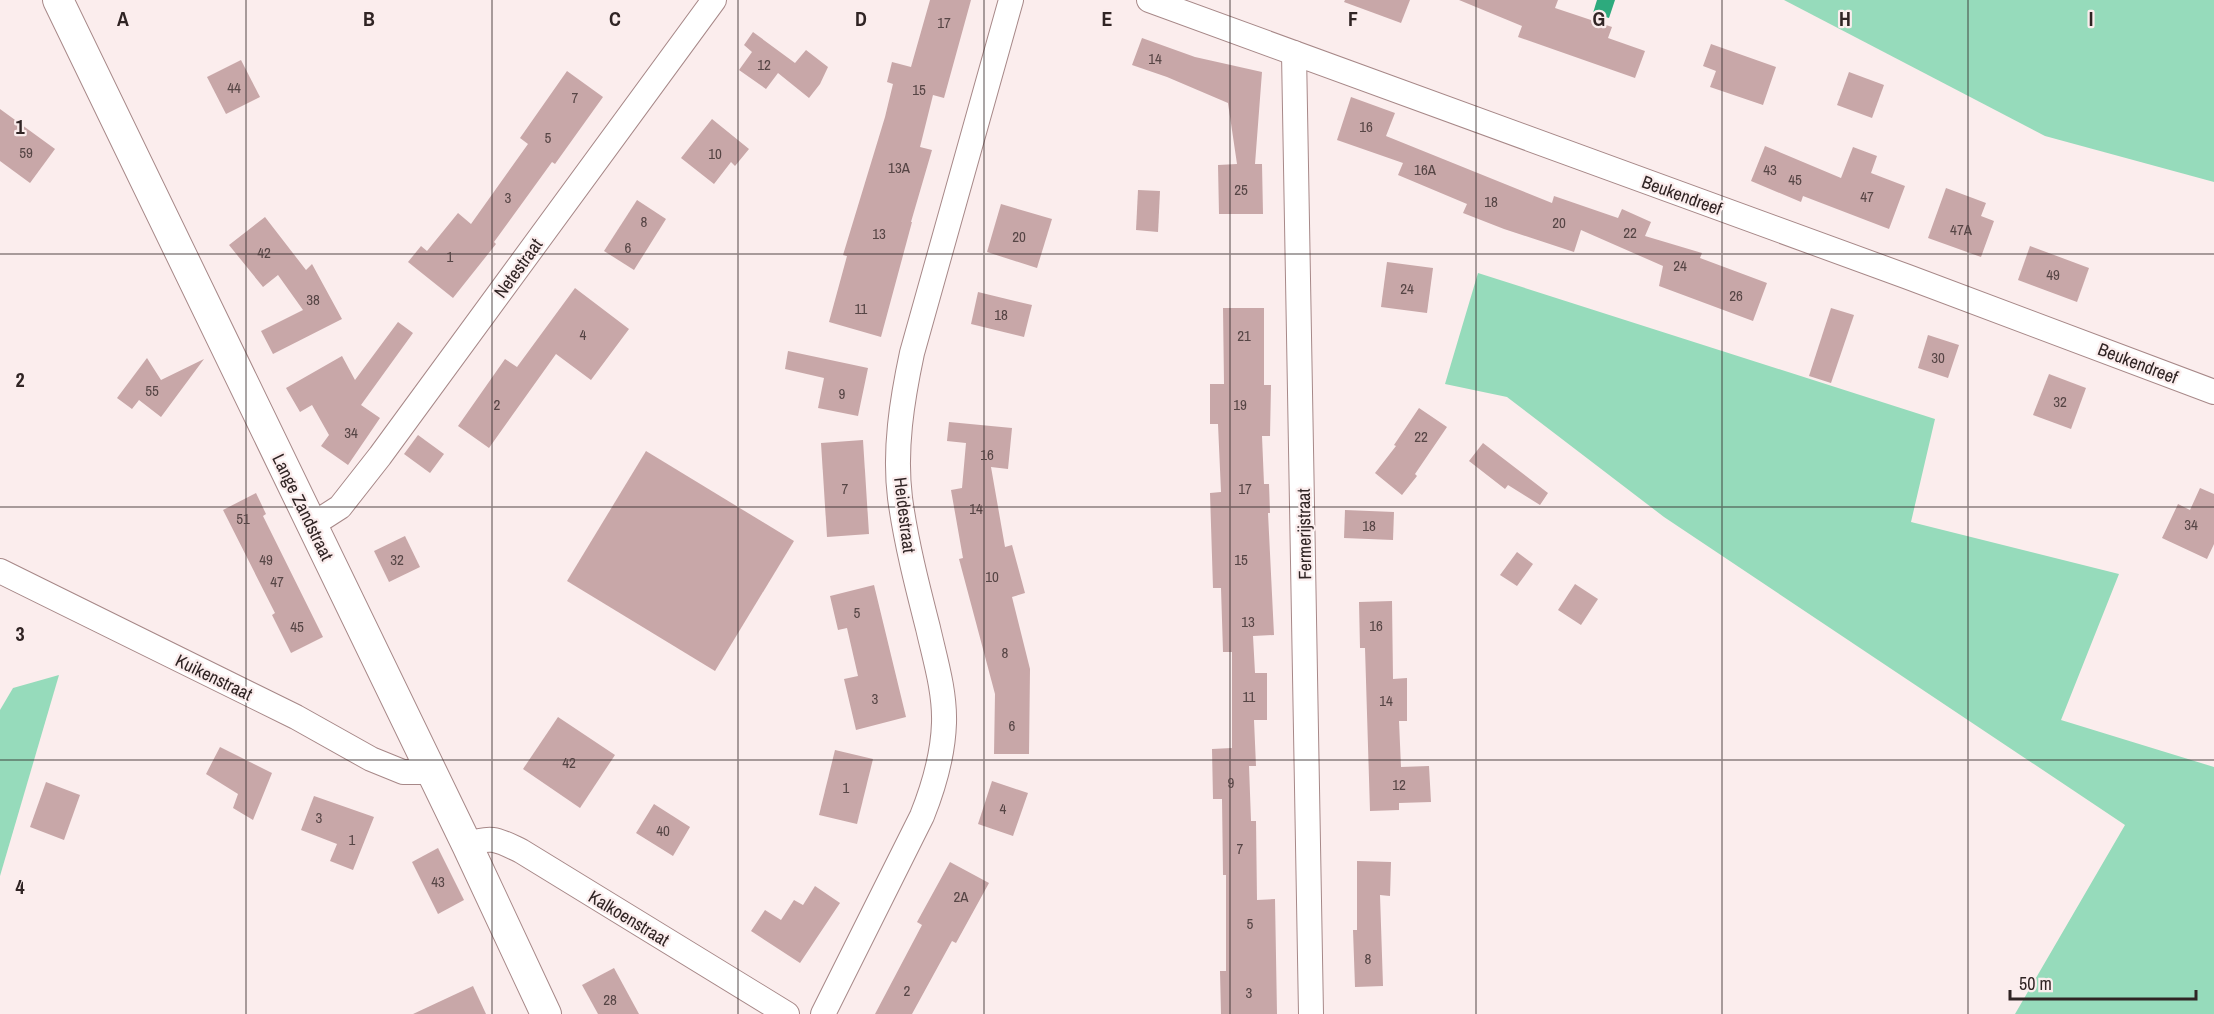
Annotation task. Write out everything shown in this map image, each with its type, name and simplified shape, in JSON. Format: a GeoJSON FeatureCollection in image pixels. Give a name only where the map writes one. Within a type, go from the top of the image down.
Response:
{"type":"FeatureCollection","features":[{"type":"Feature","properties":{"kind":"street","name":"Lange Zandstraat"},"geometry":{"type":"LineString","coordinates":[[58,0],[467,845],[546,1014]]}},
{"type":"Feature","properties":{"kind":"street","name":"Netestraat"},"geometry":{"type":"LineString","coordinates":[[312,525],[340,507],[380,456],[714,0]]}},
{"type":"Feature","properties":{"kind":"street","name":"Heidestraat"},"geometry":{"type":"LineString","coordinates":[[823,1014],[922,816],[940,760],[944,723],[942,692],[909,552],[900,496],[899,439],[904,392],[912,353],[1011,0]]}},
{"type":"Feature","properties":{"kind":"street","name":"Beukendreef"},"geometry":{"type":"LineString","coordinates":[[1149,0],[1896,273],[2214,392]]}},
{"type":"Feature","properties":{"kind":"street","name":"Fermerijstraat"},"geometry":{"type":"LineString","coordinates":[[1294,53],[1311,1014]]}},
{"type":"Feature","properties":{"kind":"street","name":"Kuikenstraat"},"geometry":{"type":"LineString","coordinates":[[0,571],[296,717],[371,759],[403,772],[420,772],[429,768]]}},
{"type":"Feature","properties":{"kind":"street","name":"Kalkoenstraat"},"geometry":{"type":"LineString","coordinates":[[467,845],[482,839],[493,838],[521,851],[787,1014]]}},
{"type":"Feature","properties":{"kind":"shaded area"},"geometry":{"type":"Polygon","coordinates":[[[1597,0],[1615,0],[1609,18],[1593,13],[1597,0]]]}},
{"type":"Feature","properties":{"kind":"shaded area"},"geometry":{"type":"Polygon","coordinates":[[[1784,0],[2214,0],[2214,182],[2045,136],[1784,0]]]}},
{"type":"Feature","properties":{"kind":"shaded area"},"geometry":{"type":"Polygon","coordinates":[[[1478,273],[1935,419],[1911,522],[2119,574],[2061,720],[2214,767],[2214,1014],[2015,1014],[2125,825],[1664,517],[1507,397],[1445,384],[1478,273]]]}},
{"type":"Feature","properties":{"kind":"shaded area"},"geometry":{"type":"Polygon","coordinates":[[[59,675],[0,876],[0,710],[13,688],[59,675]]]}},
{"type":"Feature","properties":{"kind":"building"},"geometry":{"type":"Polygon","coordinates":[[[930,0],[971,0],[944,98],[933,95],[920,147],[932,150],[881,337],[829,322],[847,256],[843,255],[893,84],[887,82],[892,62],[911,67],[930,0]]]}},
{"type":"Feature","properties":{"kind":"building"},"geometry":{"type":"Polygon","coordinates":[[[1345,0],[1410,0],[1401,23],[1344,2],[1345,0]]]}},
{"type":"Feature","properties":{"kind":"building"},"geometry":{"type":"Polygon","coordinates":[[[1459,0],[1558,0],[1555,8],[1612,27],[1608,38],[1645,51],[1635,78],[1518,37],[1522,26],[1459,0]]]}},
{"type":"Feature","properties":{"kind":"building"},"geometry":{"type":"Polygon","coordinates":[[[753,32],[795,63],[806,50],[828,67],[820,84],[809,98],[778,73],[766,89],[739,70],[752,52],[744,45],[753,32]]]}},
{"type":"Feature","properties":{"kind":"building"},"geometry":{"type":"Polygon","coordinates":[[[1142,38],[1195,57],[1262,72],[1255,164],[1262,164],[1263,214],[1219,214],[1218,165],[1237,164],[1228,103],[1132,65],[1142,38]]]}},
{"type":"Feature","properties":{"kind":"building"},"geometry":{"type":"Polygon","coordinates":[[[1711,44],[1776,67],[1763,105],[1710,87],[1716,71],[1703,66],[1711,44]]]}},
{"type":"Feature","properties":{"kind":"building"},"geometry":{"type":"Polygon","coordinates":[[[241,60],[260,97],[226,114],[207,77],[241,60]]]}},
{"type":"Feature","properties":{"kind":"building"},"geometry":{"type":"Polygon","coordinates":[[[567,71],[603,97],[555,164],[552,162],[494,242],[496,244],[453,298],[408,262],[421,246],[427,251],[458,213],[471,224],[528,144],[520,138],[567,71]]]}},
{"type":"Feature","properties":{"kind":"building"},"geometry":{"type":"Polygon","coordinates":[[[1849,72],[1884,85],[1872,118],[1837,105],[1849,72]]]}},
{"type":"Feature","properties":{"kind":"building"},"geometry":{"type":"Polygon","coordinates":[[[1351,97],[1395,113],[1386,136],[1552,203],[1554,196],[1618,218],[1622,209],[1651,222],[1645,236],[1702,253],[1700,258],[1767,283],[1753,321],[1659,286],[1663,266],[1581,230],[1574,252],[1463,213],[1467,204],[1398,175],[1403,163],[1337,140],[1351,97]]]}},
{"type":"Feature","properties":{"kind":"building"},"geometry":{"type":"Polygon","coordinates":[[[0,109],[55,149],[30,183],[0,161],[0,109]]]}},
{"type":"Feature","properties":{"kind":"building"},"geometry":{"type":"Polygon","coordinates":[[[712,119],[749,149],[735,166],[731,162],[714,184],[681,158],[712,119]]]}},
{"type":"Feature","properties":{"kind":"building"},"geometry":{"type":"Polygon","coordinates":[[[1765,146],[1841,178],[1853,147],[1877,156],[1871,173],[1905,186],[1889,229],[1803,196],[1801,202],[1751,181],[1765,146]]]}},
{"type":"Feature","properties":{"kind":"building"},"geometry":{"type":"Polygon","coordinates":[[[1946,188],[1986,203],[1981,216],[1994,221],[1981,257],[1928,238],[1946,188]]]}},
{"type":"Feature","properties":{"kind":"building"},"geometry":{"type":"Polygon","coordinates":[[[1138,190],[1160,191],[1158,232],[1136,230],[1138,190]]]}},
{"type":"Feature","properties":{"kind":"building"},"geometry":{"type":"Polygon","coordinates":[[[637,200],[666,219],[634,270],[604,251],[637,200]]]}},
{"type":"Feature","properties":{"kind":"building"},"geometry":{"type":"Polygon","coordinates":[[[1001,204],[1052,219],[1037,268],[987,252],[1001,204]]]}},
{"type":"Feature","properties":{"kind":"building"},"geometry":{"type":"Polygon","coordinates":[[[265,217],[306,270],[312,264],[342,319],[273,354],[261,331],[303,310],[278,275],[263,287],[229,245],[265,217]]]}},
{"type":"Feature","properties":{"kind":"building"},"geometry":{"type":"Polygon","coordinates":[[[2030,246],[2089,268],[2077,302],[2018,280],[2030,246]]]}},
{"type":"Feature","properties":{"kind":"building"},"geometry":{"type":"Polygon","coordinates":[[[1387,262],[1433,268],[1427,313],[1381,307],[1387,262]]]}},
{"type":"Feature","properties":{"kind":"building"},"geometry":{"type":"Polygon","coordinates":[[[575,288],[629,329],[591,380],[556,354],[489,448],[458,426],[505,359],[517,367],[575,288]]]}},
{"type":"Feature","properties":{"kind":"building"},"geometry":{"type":"Polygon","coordinates":[[[978,292],[1032,305],[1024,337],[971,324],[978,292]]]}},
{"type":"Feature","properties":{"kind":"building"},"geometry":{"type":"Polygon","coordinates":[[[1223,308],[1264,308],[1264,385],[1271,385],[1270,436],[1262,436],[1264,484],[1269,484],[1270,513],[1268,513],[1274,635],[1253,636],[1255,673],[1267,673],[1267,720],[1254,720],[1256,766],[1249,766],[1251,821],[1256,821],[1257,900],[1275,899],[1277,1014],[1221,1014],[1220,971],[1226,971],[1226,875],[1223,875],[1222,799],[1213,799],[1212,749],[1232,748],[1232,652],[1223,652],[1221,588],[1213,588],[1210,493],[1221,492],[1218,424],[1210,424],[1210,384],[1224,384],[1223,308]]]}},
{"type":"Feature","properties":{"kind":"building"},"geometry":{"type":"Polygon","coordinates":[[[1831,308],[1854,315],[1831,383],[1809,376],[1831,308]]]}},
{"type":"Feature","properties":{"kind":"building"},"geometry":{"type":"Polygon","coordinates":[[[398,322],[413,333],[361,405],[380,418],[348,465],[321,446],[329,435],[312,405],[300,412],[286,388],[342,356],[355,380],[398,322]]]}},
{"type":"Feature","properties":{"kind":"building"},"geometry":{"type":"Polygon","coordinates":[[[1928,335],[1959,345],[1948,378],[1918,368],[1928,335]]]}},
{"type":"Feature","properties":{"kind":"building"},"geometry":{"type":"Polygon","coordinates":[[[788,351],[868,368],[858,416],[818,408],[824,378],[785,369],[788,351]]]}},
{"type":"Feature","properties":{"kind":"building"},"geometry":{"type":"Polygon","coordinates":[[[147,358],[161,380],[204,359],[161,417],[139,400],[132,409],[117,398],[147,358]]]}},
{"type":"Feature","properties":{"kind":"building"},"geometry":{"type":"Polygon","coordinates":[[[2049,374],[2086,388],[2071,429],[2033,415],[2049,374]]]}},
{"type":"Feature","properties":{"kind":"building"},"geometry":{"type":"Polygon","coordinates":[[[1419,408],[1447,427],[1415,474],[1417,476],[1402,495],[1375,473],[1396,446],[1394,445],[1419,408]]]}},
{"type":"Feature","properties":{"kind":"building"},"geometry":{"type":"Polygon","coordinates":[[[949,422],[1012,428],[1008,469],[991,467],[1005,547],[1012,545],[1025,593],[1012,597],[1030,669],[1029,754],[994,754],[995,694],[959,559],[963,558],[951,490],[962,488],[966,443],[947,441],[949,422]]]}},
{"type":"Feature","properties":{"kind":"building"},"geometry":{"type":"Polygon","coordinates":[[[418,435],[444,454],[430,473],[404,454],[418,435]]]}},
{"type":"Feature","properties":{"kind":"building"},"geometry":{"type":"Polygon","coordinates":[[[863,440],[869,534],[827,537],[821,443],[863,440]]]}},
{"type":"Feature","properties":{"kind":"building"},"geometry":{"type":"Polygon","coordinates":[[[1483,443],[1548,493],[1540,505],[1508,485],[1505,489],[1469,461],[1483,443]]]}},
{"type":"Feature","properties":{"kind":"building"},"geometry":{"type":"Polygon","coordinates":[[[646,451],[794,541],[715,671],[567,581],[646,451]]]}},
{"type":"Feature","properties":{"kind":"building"},"geometry":{"type":"Polygon","coordinates":[[[2200,488],[2214,494],[2214,544],[2207,559],[2162,538],[2178,504],[2190,510],[2200,488]]]}},
{"type":"Feature","properties":{"kind":"building"},"geometry":{"type":"Polygon","coordinates":[[[256,493],[266,514],[263,516],[323,637],[291,653],[272,615],[275,613],[223,510],[256,493]]]}},
{"type":"Feature","properties":{"kind":"building"},"geometry":{"type":"Polygon","coordinates":[[[1345,510],[1394,512],[1393,540],[1344,538],[1345,510]]]}},
{"type":"Feature","properties":{"kind":"building"},"geometry":{"type":"Polygon","coordinates":[[[405,536],[420,567],[389,582],[374,551],[405,536]]]}},
{"type":"Feature","properties":{"kind":"building"},"geometry":{"type":"Polygon","coordinates":[[[1517,552],[1533,564],[1517,586],[1500,575],[1517,552]]]}},
{"type":"Feature","properties":{"kind":"building"},"geometry":{"type":"Polygon","coordinates":[[[1575,584],[1598,599],[1581,625],[1558,610],[1575,584]]]}},
{"type":"Feature","properties":{"kind":"building"},"geometry":{"type":"Polygon","coordinates":[[[874,585],[906,717],[856,730],[844,679],[858,676],[847,628],[838,630],[830,596],[874,585]]]}},
{"type":"Feature","properties":{"kind":"building"},"geometry":{"type":"Polygon","coordinates":[[[1392,601],[1393,679],[1407,678],[1407,721],[1399,721],[1401,767],[1429,766],[1431,802],[1399,803],[1399,810],[1370,811],[1365,648],[1360,648],[1359,602],[1392,601]]]}},
{"type":"Feature","properties":{"kind":"building"},"geometry":{"type":"Polygon","coordinates":[[[558,717],[615,755],[580,808],[523,769],[558,717]]]}},
{"type":"Feature","properties":{"kind":"building"},"geometry":{"type":"Polygon","coordinates":[[[220,747],[272,773],[253,820],[233,808],[238,794],[206,774],[220,747]]]}},
{"type":"Feature","properties":{"kind":"building"},"geometry":{"type":"Polygon","coordinates":[[[835,750],[873,759],[857,824],[819,815],[835,750]]]}},
{"type":"Feature","properties":{"kind":"building"},"geometry":{"type":"Polygon","coordinates":[[[992,781],[1028,793],[1013,836],[978,824],[992,781]]]}},
{"type":"Feature","properties":{"kind":"building"},"geometry":{"type":"Polygon","coordinates":[[[46,782],[80,795],[64,840],[30,827],[46,782]]]}},
{"type":"Feature","properties":{"kind":"building"},"geometry":{"type":"Polygon","coordinates":[[[314,796],[374,817],[353,870],[330,861],[337,844],[301,830],[314,796]]]}},
{"type":"Feature","properties":{"kind":"building"},"geometry":{"type":"Polygon","coordinates":[[[654,804],[690,827],[673,856],[636,833],[654,804]]]}},
{"type":"Feature","properties":{"kind":"building"},"geometry":{"type":"Polygon","coordinates":[[[438,848],[464,900],[438,914],[412,862],[438,848]]]}},
{"type":"Feature","properties":{"kind":"building"},"geometry":{"type":"Polygon","coordinates":[[[1357,861],[1391,862],[1390,896],[1380,895],[1383,986],[1355,987],[1353,930],[1357,930],[1357,861]]]}},
{"type":"Feature","properties":{"kind":"building"},"geometry":{"type":"Polygon","coordinates":[[[950,862],[989,883],[956,943],[952,941],[912,1014],[875,1014],[922,925],[917,922],[950,862]]]}},
{"type":"Feature","properties":{"kind":"building"},"geometry":{"type":"Polygon","coordinates":[[[815,886],[840,903],[800,963],[751,931],[765,910],[781,920],[794,900],[803,905],[815,886]]]}},
{"type":"Feature","properties":{"kind":"building"},"geometry":{"type":"Polygon","coordinates":[[[614,968],[639,1014],[598,1014],[582,985],[614,968]]]}},
{"type":"Feature","properties":{"kind":"building"},"geometry":{"type":"Polygon","coordinates":[[[473,986],[486,1014],[413,1014],[473,986]]]}}]}
